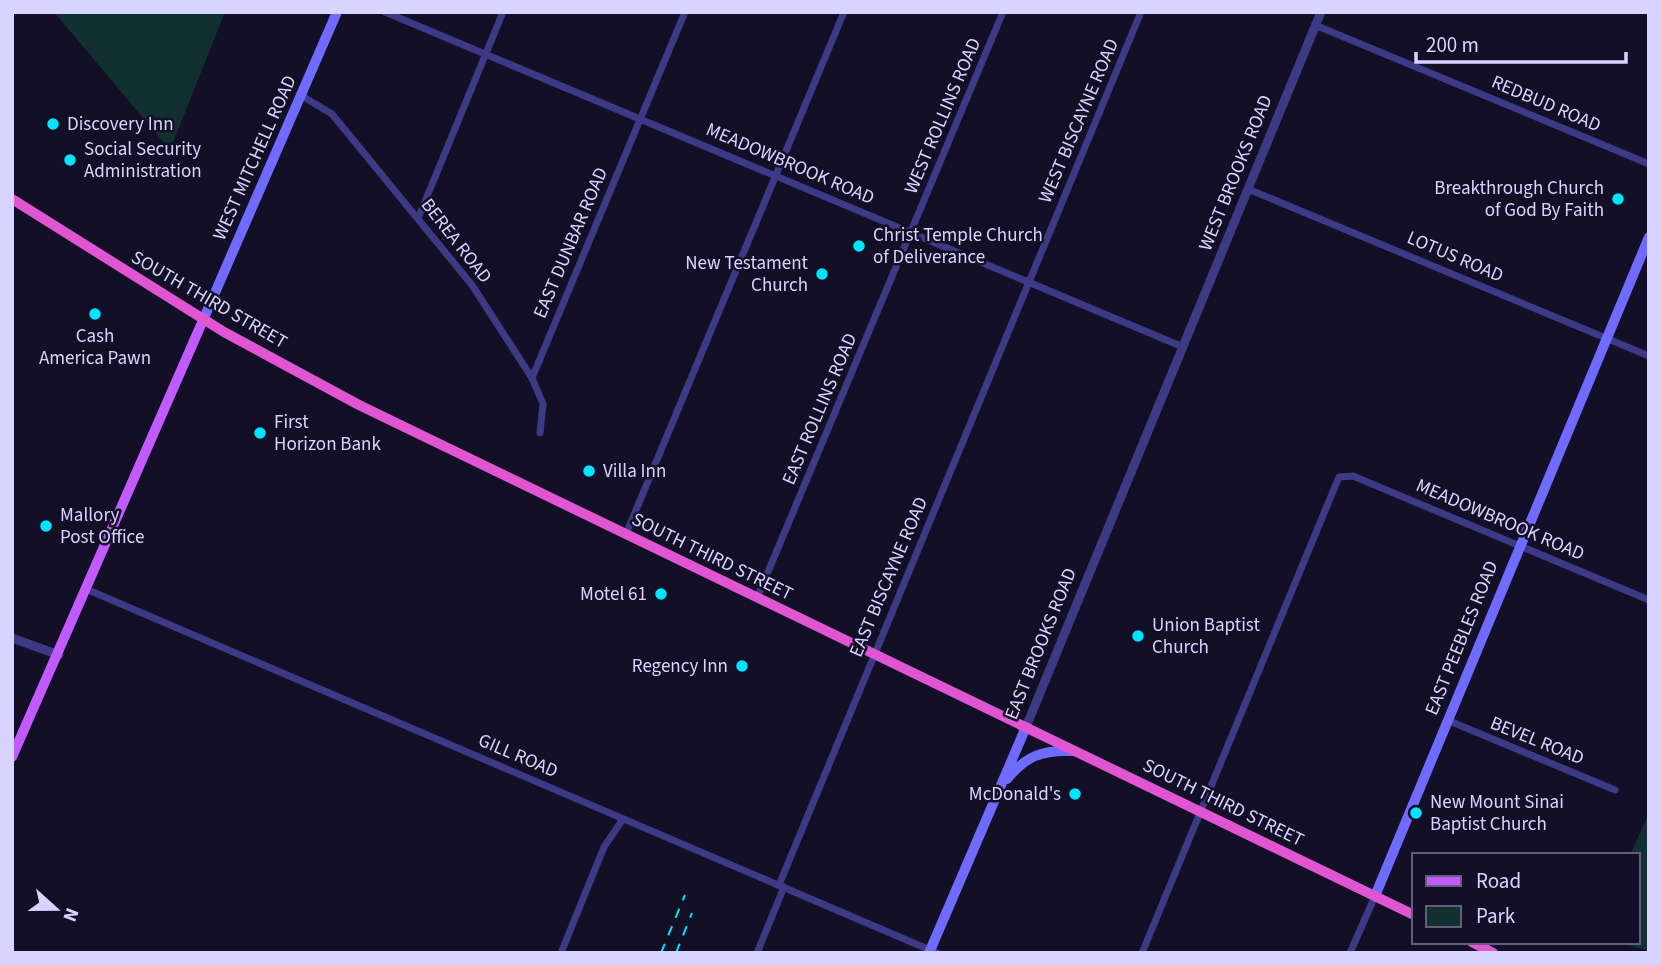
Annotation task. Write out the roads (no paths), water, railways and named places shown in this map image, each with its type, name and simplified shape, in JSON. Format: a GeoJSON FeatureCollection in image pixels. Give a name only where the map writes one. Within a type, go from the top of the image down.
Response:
{"type":"FeatureCollection","features":[{"type":"Feature","properties":{"kind":"highway","name":"SOUTH THIRD STREET"},"geometry":{"type":"LineString","coordinates":[[12,199],[204,318],[359,405],[1412,914]]}},
{"type":"Feature","properties":{"kind":"highway"},"geometry":{"type":"LineString","coordinates":[[1476,944],[1493,953]]}},
{"type":"Feature","properties":{"kind":"main road","name":"WEST MITCHELL ROAD"},"geometry":{"type":"LineString","coordinates":[[204,318],[337,12]]}},
{"type":"Feature","properties":{"kind":"main road","name":"EAST PEEBLES ROAD"},"geometry":{"type":"LineString","coordinates":[[1376,896],[1519,545],[1649,237]]}},
{"type":"Feature","properties":{"kind":"main road"},"geometry":{"type":"LineString","coordinates":[[13,752],[59,655],[204,318]]}},
{"type":"Feature","properties":{"kind":"main road","name":"EAST BROOKS ROAD"},"geometry":{"type":"LineString","coordinates":[[932,952],[1026,727]]}},
{"type":"Feature","properties":{"kind":"main road"},"geometry":{"type":"LineString","coordinates":[[998,790],[1024,760],[1052,750],[1071,751]]}},
{"type":"Feature","properties":{"kind":"street","name":"MEADOWBROOK ROAD"},"geometry":{"type":"LineString","coordinates":[[385,12],[1184,347]]}},
{"type":"Feature","properties":{"kind":"street"},"geometry":{"type":"LineString","coordinates":[[419,216],[503,12]]}},
{"type":"Feature","properties":{"kind":"street","name":"EAST DUNBAR ROAD"},"geometry":{"type":"LineString","coordinates":[[532,378],[685,12]]}},
{"type":"Feature","properties":{"kind":"street"},"geometry":{"type":"LineString","coordinates":[[625,534],[844,12]]}},
{"type":"Feature","properties":{"kind":"street","name":"WEST ROLLINS ROAD"},"geometry":{"type":"LineString","coordinates":[[911,232],[1003,12]]}},
{"type":"Feature","properties":{"kind":"street","name":"WEST BISCAYNE ROAD"},"geometry":{"type":"LineString","coordinates":[[1030,281],[1141,12]]}},
{"type":"Feature","properties":{"kind":"street","name":"WEST BROOKS ROAD"},"geometry":{"type":"LineString","coordinates":[[1184,347],[1321,12]]}},
{"type":"Feature","properties":{"kind":"street","name":"REDBUD ROAD"},"geometry":{"type":"LineString","coordinates":[[1315,25],[1649,164]]}},
{"type":"Feature","properties":{"kind":"street","name":"BEREA ROAD"},"geometry":{"type":"LineString","coordinates":[[302,96],[332,114],[419,216],[472,285],[532,378],[543,404],[540,433]]}},
{"type":"Feature","properties":{"kind":"street","name":"LOTUS ROAD"},"geometry":{"type":"LineString","coordinates":[[1248,189],[1649,356]]}},
{"type":"Feature","properties":{"kind":"street","name":"EAST ROLLINS ROAD"},"geometry":{"type":"LineString","coordinates":[[757,598],[911,232]]}},
{"type":"Feature","properties":{"kind":"street","name":"EAST BISCAYNE ROAD"},"geometry":{"type":"LineString","coordinates":[[757,953],[874,654],[1030,281]]}},
{"type":"Feature","properties":{"kind":"street","name":"EAST BROOKS ROAD"},"geometry":{"type":"LineString","coordinates":[[1026,727],[1184,347]]}},
{"type":"Feature","properties":{"kind":"street","name":"MEADOWBROOK ROAD"},"geometry":{"type":"LineString","coordinates":[[1200,811],[1339,477],[1353,476],[1649,600]]}},
{"type":"Feature","properties":{"kind":"street","name":"GILL ROAD"},"geometry":{"type":"LineString","coordinates":[[86,589],[932,952]]}},
{"type":"Feature","properties":{"kind":"street"},"geometry":{"type":"LineString","coordinates":[[12,638],[59,655]]}},
{"type":"Feature","properties":{"kind":"street","name":"BEVEL ROAD"},"geometry":{"type":"LineString","coordinates":[[1447,720],[1615,790]]}},
{"type":"Feature","properties":{"kind":"street"},"geometry":{"type":"LineString","coordinates":[[1142,953],[1200,811]]}},
{"type":"Feature","properties":{"kind":"street"},"geometry":{"type":"LineString","coordinates":[[561,953],[604,847],[623,818]]}},
{"type":"Feature","properties":{"kind":"street","name":"EAST PEEBLES ROAD"},"geometry":{"type":"LineString","coordinates":[[1350,953],[1376,896]]}},
{"type":"Feature","properties":{"kind":"railway"},"geometry":{"type":"LineString","coordinates":[[661,953],[685,895]]}},
{"type":"Feature","properties":{"kind":"railway"},"geometry":{"type":"LineString","coordinates":[[676,953],[692,913]]}},
{"type":"Feature","properties":{"kind":"place","name":"Discovery Inn"},"geometry":{"type":"Point","coordinates":[53,124]}},
{"type":"Feature","properties":{"kind":"place","name":"Social Security Administration"},"geometry":{"type":"Point","coordinates":[70,160]}},
{"type":"Feature","properties":{"kind":"place","name":"Breakthrough Church of God By Faith"},"geometry":{"type":"Point","coordinates":[1618,199]}},
{"type":"Feature","properties":{"kind":"place","name":"Christ Temple Church of Deliverance"},"geometry":{"type":"Point","coordinates":[859,246]}},
{"type":"Feature","properties":{"kind":"place","name":"New Testament Church"},"geometry":{"type":"Point","coordinates":[822,274]}},
{"type":"Feature","properties":{"kind":"place","name":"Cash America Pawn"},"geometry":{"type":"Point","coordinates":[95,314]}},
{"type":"Feature","properties":{"kind":"place","name":"First Horizon Bank"},"geometry":{"type":"Point","coordinates":[260,433]}},
{"type":"Feature","properties":{"kind":"place","name":"Villa Inn"},"geometry":{"type":"Point","coordinates":[589,471]}},
{"type":"Feature","properties":{"kind":"place","name":"Mallory Post Office"},"geometry":{"type":"Point","coordinates":[46,526]}},
{"type":"Feature","properties":{"kind":"place","name":"Motel 61"},"geometry":{"type":"Point","coordinates":[661,594]}},
{"type":"Feature","properties":{"kind":"place","name":"Union Baptist Church"},"geometry":{"type":"Point","coordinates":[1138,636]}},
{"type":"Feature","properties":{"kind":"place","name":"Regency Inn"},"geometry":{"type":"Point","coordinates":[742,666]}},
{"type":"Feature","properties":{"kind":"place","name":"McDonald's"},"geometry":{"type":"Point","coordinates":[1075,794]}},
{"type":"Feature","properties":{"kind":"place","name":"New Mount Sinai Baptist Church"},"geometry":{"type":"Point","coordinates":[1416,813]}}]}
